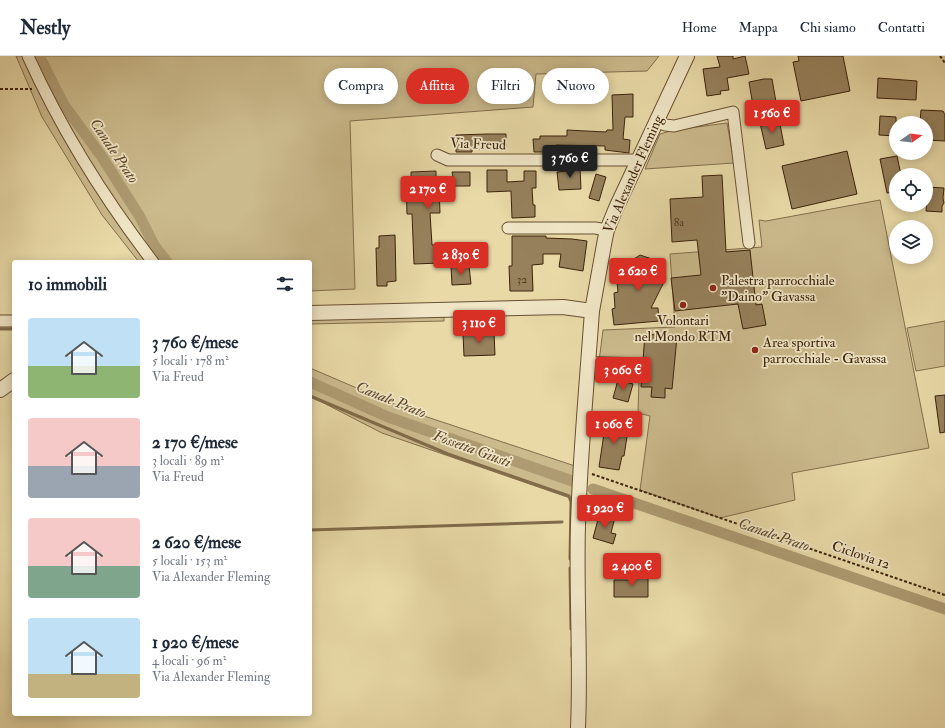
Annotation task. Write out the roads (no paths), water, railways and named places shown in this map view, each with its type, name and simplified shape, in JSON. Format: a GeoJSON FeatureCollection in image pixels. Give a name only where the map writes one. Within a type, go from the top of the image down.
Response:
{"type":"FeatureCollection","features":[{"type":"Feature","properties":{"kind":"street"},"geometry":{"type":"LineString","coordinates":[[28,56],[43,90],[86,164],[124,224],[151,260]]}},
{"type":"Feature","properties":{"kind":"street","name":"Via Alexander Fleming"},"geometry":{"type":"LineString","coordinates":[[578,728],[580,663],[578,526],[592,311],[607,230],[687,56]]}},
{"type":"Feature","properties":{"kind":"street"},"geometry":{"type":"LineString","coordinates":[[656,121],[665,125],[674,126],[733,112],[749,243]]}},
{"type":"Feature","properties":{"kind":"street","name":"Via Freud"},"geometry":{"type":"LineString","coordinates":[[437,154],[448,160],[639,160]]}},
{"type":"Feature","properties":{"kind":"street"},"geometry":{"type":"LineString","coordinates":[[508,228],[595,228],[607,230]]}},
{"type":"Feature","properties":{"kind":"street"},"geometry":{"type":"LineString","coordinates":[[312,313],[564,307],[592,311]]}},
{"type":"Feature","properties":{"kind":"street"},"geometry":{"type":"LineString","coordinates":[[0,321],[12,321]]}},
{"type":"Feature","properties":{"kind":"street"},"geometry":{"type":"LineString","coordinates":[[0,390],[12,381]]}},
{"type":"Feature","properties":{"kind":"lane"},"geometry":{"type":"LineString","coordinates":[[589,360],[614,362],[628,361]]}},
{"type":"Feature","properties":{"kind":"waterway","name":"Canale Prato"},"geometry":{"type":"LineString","coordinates":[[39,56],[64,105],[102,157],[140,217],[154,245],[165,260]]}},
{"type":"Feature","properties":{"kind":"waterway","name":"Fossetta Giusti"},"geometry":{"type":"LineString","coordinates":[[0,329],[12,329]]}},
{"type":"Feature","properties":{"kind":"waterway","name":"Canale Prato"},"geometry":{"type":"LineString","coordinates":[[312,383],[388,417],[575,482]]}},
{"type":"Feature","properties":{"kind":"waterway","name":"Fossetta Giusti"},"geometry":{"type":"LineString","coordinates":[[312,397],[448,454],[569,496],[571,502],[570,559]]}},
{"type":"Feature","properties":{"kind":"waterway","name":"Canale Prato"},"geometry":{"type":"LineString","coordinates":[[593,489],[945,609]]}},
{"type":"Feature","properties":{"kind":"waterway"},"geometry":{"type":"LineString","coordinates":[[312,530],[562,522]]}},
{"type":"Feature","properties":{"kind":"waterway","name":"Fossetta Giusti"},"geometry":{"type":"LineString","coordinates":[[570,568],[571,629]]}},
{"type":"Feature","properties":{"kind":"waterway","name":"Fossetta Giusti"},"geometry":{"type":"LineString","coordinates":[[572,648],[572,656]]}},
{"type":"Feature","properties":{"kind":"place","name":"Palestra parrocchiale \"Daino\" Gavassa"},"geometry":{"type":"Point","coordinates":[713,288]}},
{"type":"Feature","properties":{"kind":"place","name":"Volontari nel Mondo RTM"},"geometry":{"type":"Point","coordinates":[683,305]}},
{"type":"Feature","properties":{"kind":"place","name":"Area sportiva parrocchiale - Gavassa"},"geometry":{"type":"Point","coordinates":[755,350]}}]}
